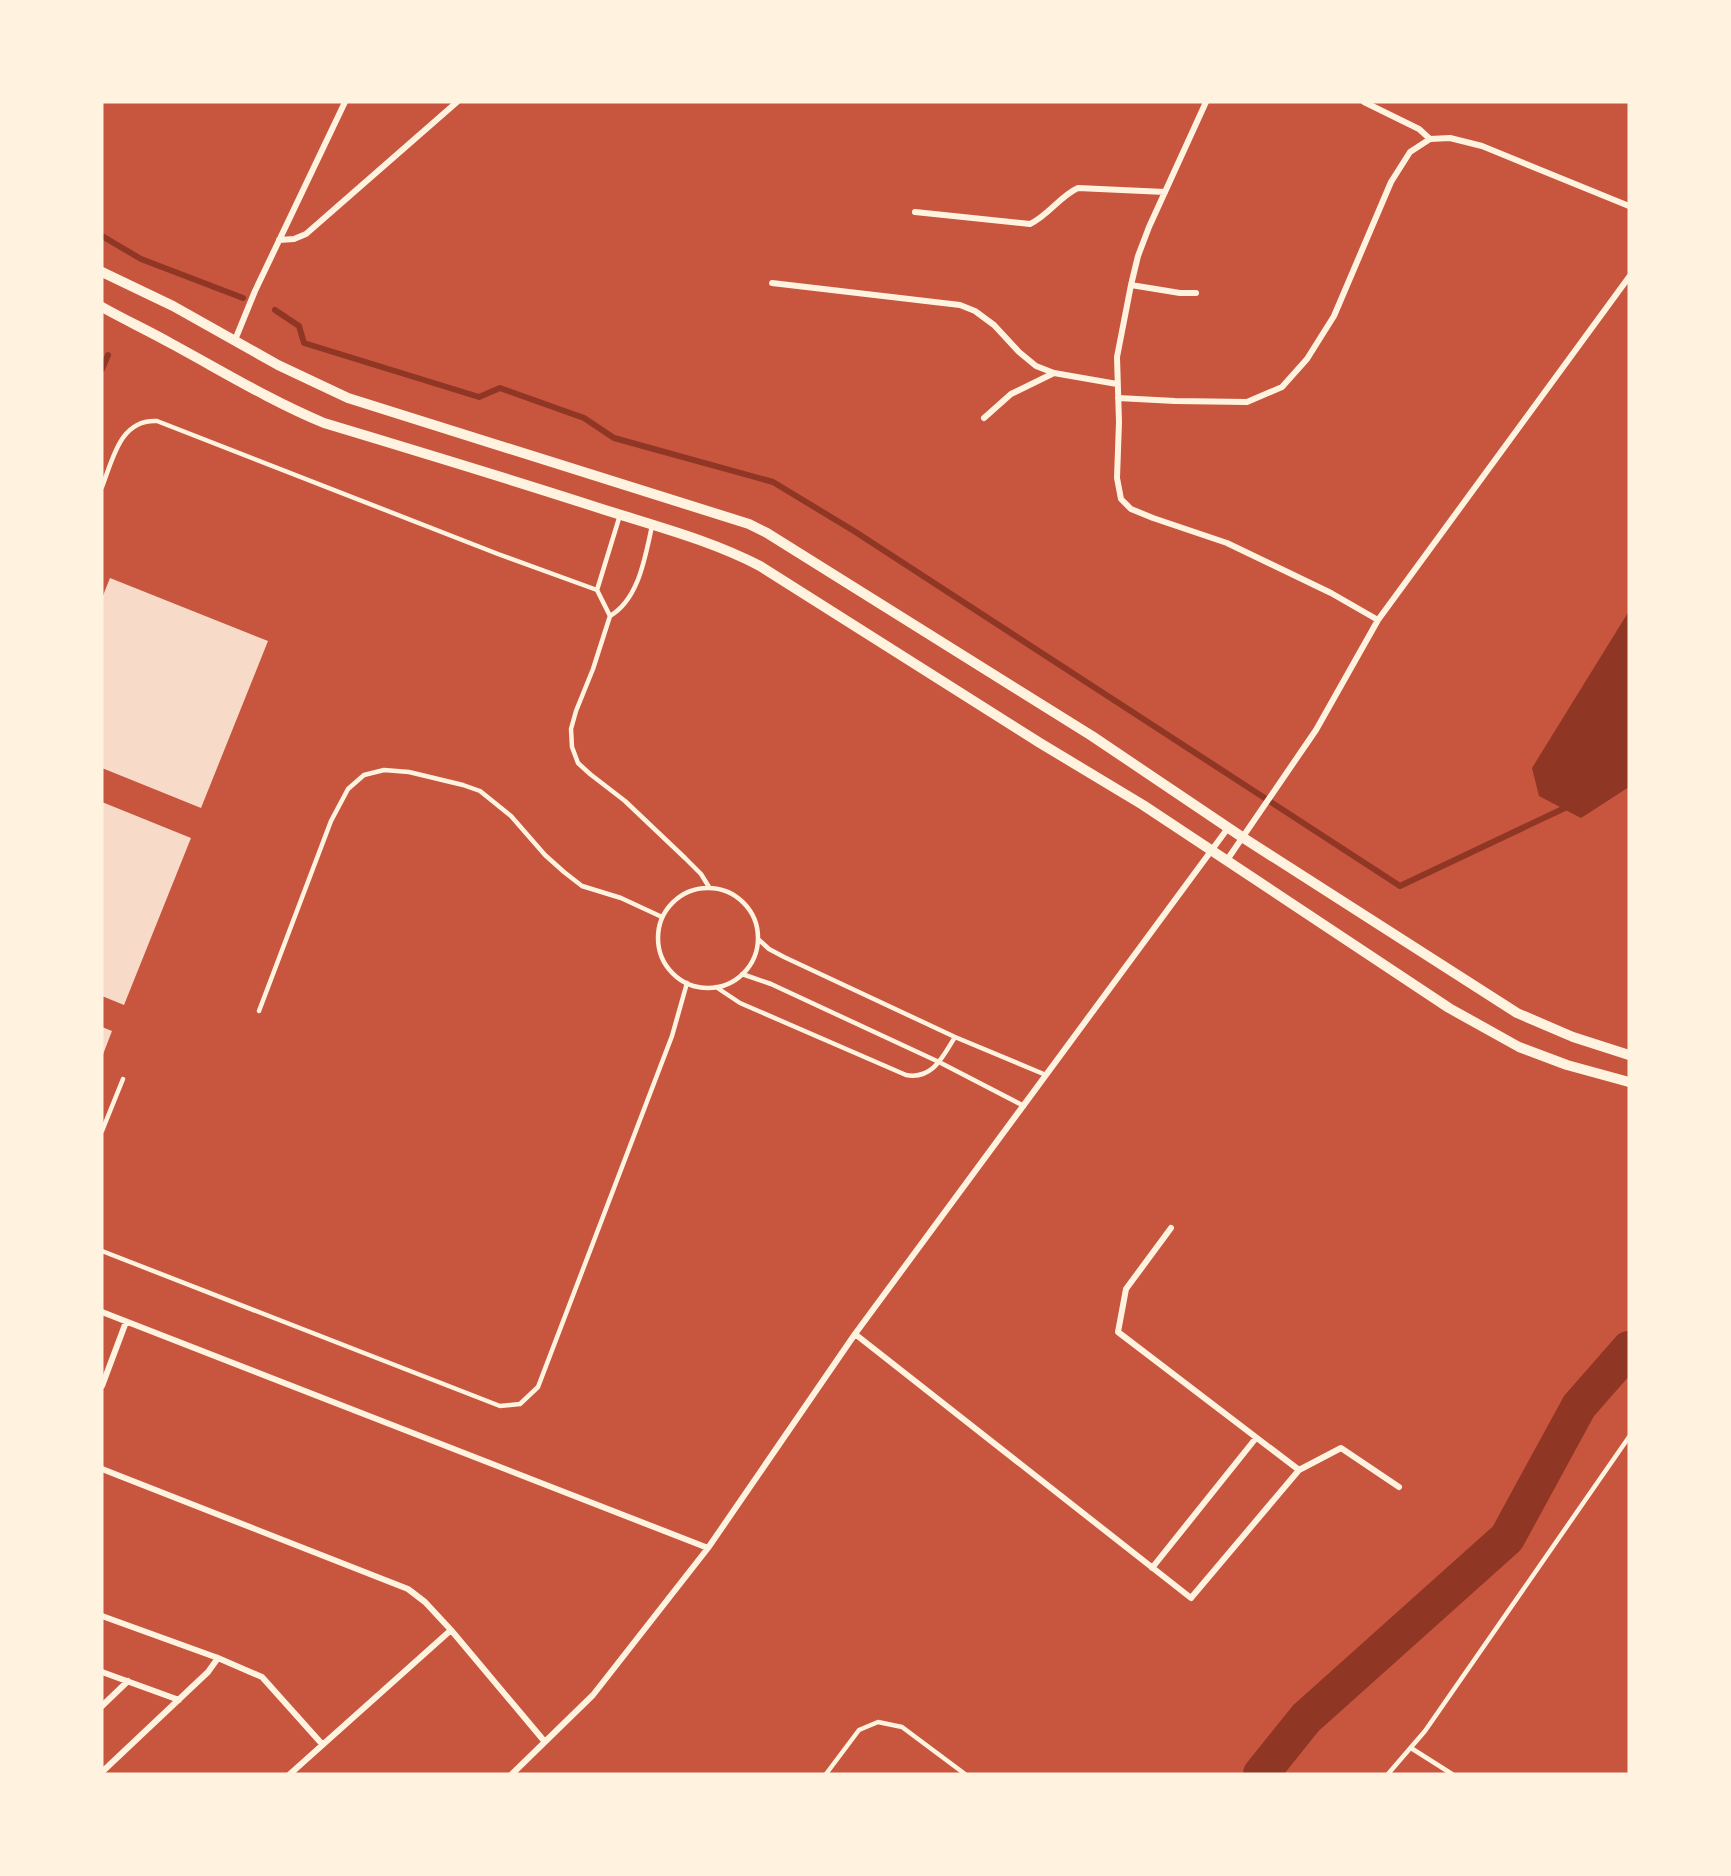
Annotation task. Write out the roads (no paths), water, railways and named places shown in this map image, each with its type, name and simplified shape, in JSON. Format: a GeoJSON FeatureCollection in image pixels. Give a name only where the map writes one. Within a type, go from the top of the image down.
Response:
{"type":"FeatureCollection","features":[{"type":"Feature","properties":{"kind":"street"},"geometry":{"type":"LineString","coordinates":[[236,340],[255,291],[345,102]]}},
{"type":"Feature","properties":{"kind":"street"},"geometry":{"type":"LineString","coordinates":[[279,240],[294,240],[306,234],[457,102]]}},
{"type":"Feature","properties":{"kind":"street"},"geometry":{"type":"LineString","coordinates":[[1206,102],[1149,227],[1138,255],[1131,285],[1117,357],[1117,478],[1121,499],[1131,509],[1227,543],[1321,588],[1378,620]]}},
{"type":"Feature","properties":{"kind":"street"},"geometry":{"type":"LineString","coordinates":[[1364,102],[1419,129],[1430,139]]}},
{"type":"Feature","properties":{"kind":"street"},"geometry":{"type":"LineString","coordinates":[[1118,398],[1247,402],[1282,387],[1307,359],[1334,316],[1390,182],[1410,152],[1430,139],[1450,138],[1482,146],[1629,206]]}},
{"type":"Feature","properties":{"kind":"street"},"geometry":{"type":"LineString","coordinates":[[915,212],[1030,224],[1042,218],[1068,193],[1078,188],[1165,192]]}},
{"type":"Feature","properties":{"kind":"street"},"geometry":{"type":"LineString","coordinates":[[102,272],[172,306],[287,369],[348,398],[749,524],[767,533],[1083,730],[1228,828],[1517,1013],[1573,1037],[1629,1054]]}},
{"type":"Feature","properties":{"kind":"street"},"geometry":{"type":"LineString","coordinates":[[1227,860],[1316,730],[1378,620],[1629,277]]}},
{"type":"Feature","properties":{"kind":"street"},"geometry":{"type":"LineString","coordinates":[[772,284],[960,305],[975,311],[994,324],[1019,352],[1036,366],[1054,373],[1117,384]]}},
{"type":"Feature","properties":{"kind":"street"},"geometry":{"type":"LineString","coordinates":[[1131,285],[1180,293],[1196,293]]}},
{"type":"Feature","properties":{"kind":"street"},"geometry":{"type":"LineString","coordinates":[[102,307],[275,401],[324,423],[713,545],[760,566],[1040,743],[1143,805],[1449,1008],[1509,1042],[1567,1065],[1629,1082]]}},
{"type":"Feature","properties":{"kind":"street"},"geometry":{"type":"LineString","coordinates":[[984,418],[1011,394],[1054,373]]}},
{"type":"Feature","properties":{"kind":"street"},"geometry":{"type":"LineString","coordinates":[[512,1774],[593,1695],[708,1548],[855,1334],[1228,828]]}},
{"type":"Feature","properties":{"kind":"street"},"geometry":{"type":"LineString","coordinates":[[1171,1228],[1126,1289],[1118,1332],[1299,1470]]}},
{"type":"Feature","properties":{"kind":"street"},"geometry":{"type":"LineString","coordinates":[[102,1312],[708,1548]]}},
{"type":"Feature","properties":{"kind":"street"},"geometry":{"type":"LineString","coordinates":[[102,1386],[126,1322]]}},
{"type":"Feature","properties":{"kind":"street"},"geometry":{"type":"LineString","coordinates":[[855,1334],[1191,1598],[1299,1470],[1341,1448],[1399,1487]]}},
{"type":"Feature","properties":{"kind":"street"},"geometry":{"type":"LineString","coordinates":[[1152,1568],[1256,1438]]}},
{"type":"Feature","properties":{"kind":"street"},"geometry":{"type":"LineString","coordinates":[[102,1469],[408,1589],[451,1630],[545,1742]]}},
{"type":"Feature","properties":{"kind":"street"},"geometry":{"type":"LineString","coordinates":[[102,1616],[218,1658],[262,1677],[322,1744]]}},
{"type":"Feature","properties":{"kind":"street"},"geometry":{"type":"LineString","coordinates":[[290,1774],[451,1630]]}},
{"type":"Feature","properties":{"kind":"street"},"geometry":{"type":"LineString","coordinates":[[102,1772],[208,1672],[218,1658]]}},
{"type":"Feature","properties":{"kind":"street"},"geometry":{"type":"LineString","coordinates":[[102,1672],[179,1700]]}},
{"type":"Feature","properties":{"kind":"street"},"geometry":{"type":"LineString","coordinates":[[102,1706],[128,1681]]}},
{"type":"Feature","properties":{"kind":"lane"},"geometry":{"type":"LineString","coordinates":[[102,487],[126,432],[137,424],[157,421],[498,554],[597,590],[610,616]]}},
{"type":"Feature","properties":{"kind":"lane"},"geometry":{"type":"LineString","coordinates":[[597,590],[620,515]]}},
{"type":"Feature","properties":{"kind":"lane"},"geometry":{"type":"LineString","coordinates":[[652,525],[630,598],[619,611],[610,616],[593,669],[576,711],[571,729],[572,747],[578,763],[625,801],[701,874],[710,887]]}},
{"type":"Feature","properties":{"kind":"lane"},"geometry":{"type":"LineString","coordinates":[[259,1011],[331,821],[348,789],[364,775],[384,770],[409,772],[480,791],[511,816],[546,855],[582,886],[621,898],[662,917]]}},
{"type":"Feature","properties":{"kind":"lane"},"geometry":{"type":"LineString","coordinates":[[710,887],[725,890],[739,898],[749,909],[756,923],[758,939],[756,952],[742,974],[730,983],[716,987],[701,987],[687,983],[674,975],[664,962],[659,948],[658,932],[662,917],[670,904],[681,895],[695,889],[710,887]]}},
{"type":"Feature","properties":{"kind":"lane"},"geometry":{"type":"LineString","coordinates":[[758,939],[769,949],[784,957],[955,1037],[1046,1075]]}},
{"type":"Feature","properties":{"kind":"lane"},"geometry":{"type":"LineString","coordinates":[[742,974],[771,984],[939,1062],[1024,1106]]}},
{"type":"Feature","properties":{"kind":"lane"},"geometry":{"type":"LineString","coordinates":[[102,1251],[500,1406],[520,1404],[538,1387],[672,1036],[687,983]]}},
{"type":"Feature","properties":{"kind":"lane"},"geometry":{"type":"LineString","coordinates":[[716,987],[740,1003],[915,1077],[924,1075],[939,1062],[955,1037]]}},
{"type":"Feature","properties":{"kind":"lane"},"geometry":{"type":"LineString","coordinates":[[102,1131],[123,1079]]}},
{"type":"Feature","properties":{"kind":"lane"},"geometry":{"type":"LineString","coordinates":[[1388,1774],[1432,1722],[1629,1437]]}},
{"type":"Feature","properties":{"kind":"lane"},"geometry":{"type":"LineString","coordinates":[[826,1774],[859,1730],[878,1722],[902,1727],[966,1774]]}},
{"type":"Feature","properties":{"kind":"lane"},"geometry":{"type":"LineString","coordinates":[[1411,1748],[1452,1774]]}},
{"type":"Feature","properties":{"kind":"waterway"},"geometry":{"type":"LineString","coordinates":[[102,236],[141,259],[243,298]]}},
{"type":"Feature","properties":{"kind":"waterway"},"geometry":{"type":"LineString","coordinates":[[275,310],[299,326],[304,343],[479,397],[500,388],[584,418],[614,438],[773,482],[854,531],[1400,886],[1569,806]]}},
{"type":"Feature","properties":{"kind":"waterway"},"geometry":{"type":"LineString","coordinates":[[102,369],[108,355]]}},
{"type":"Feature","properties":{"kind":"waterway"},"geometry":{"type":"LineString","coordinates":[[1261,1774],[1306,1718],[1507,1538],[1579,1406],[1629,1349]]}}]}
